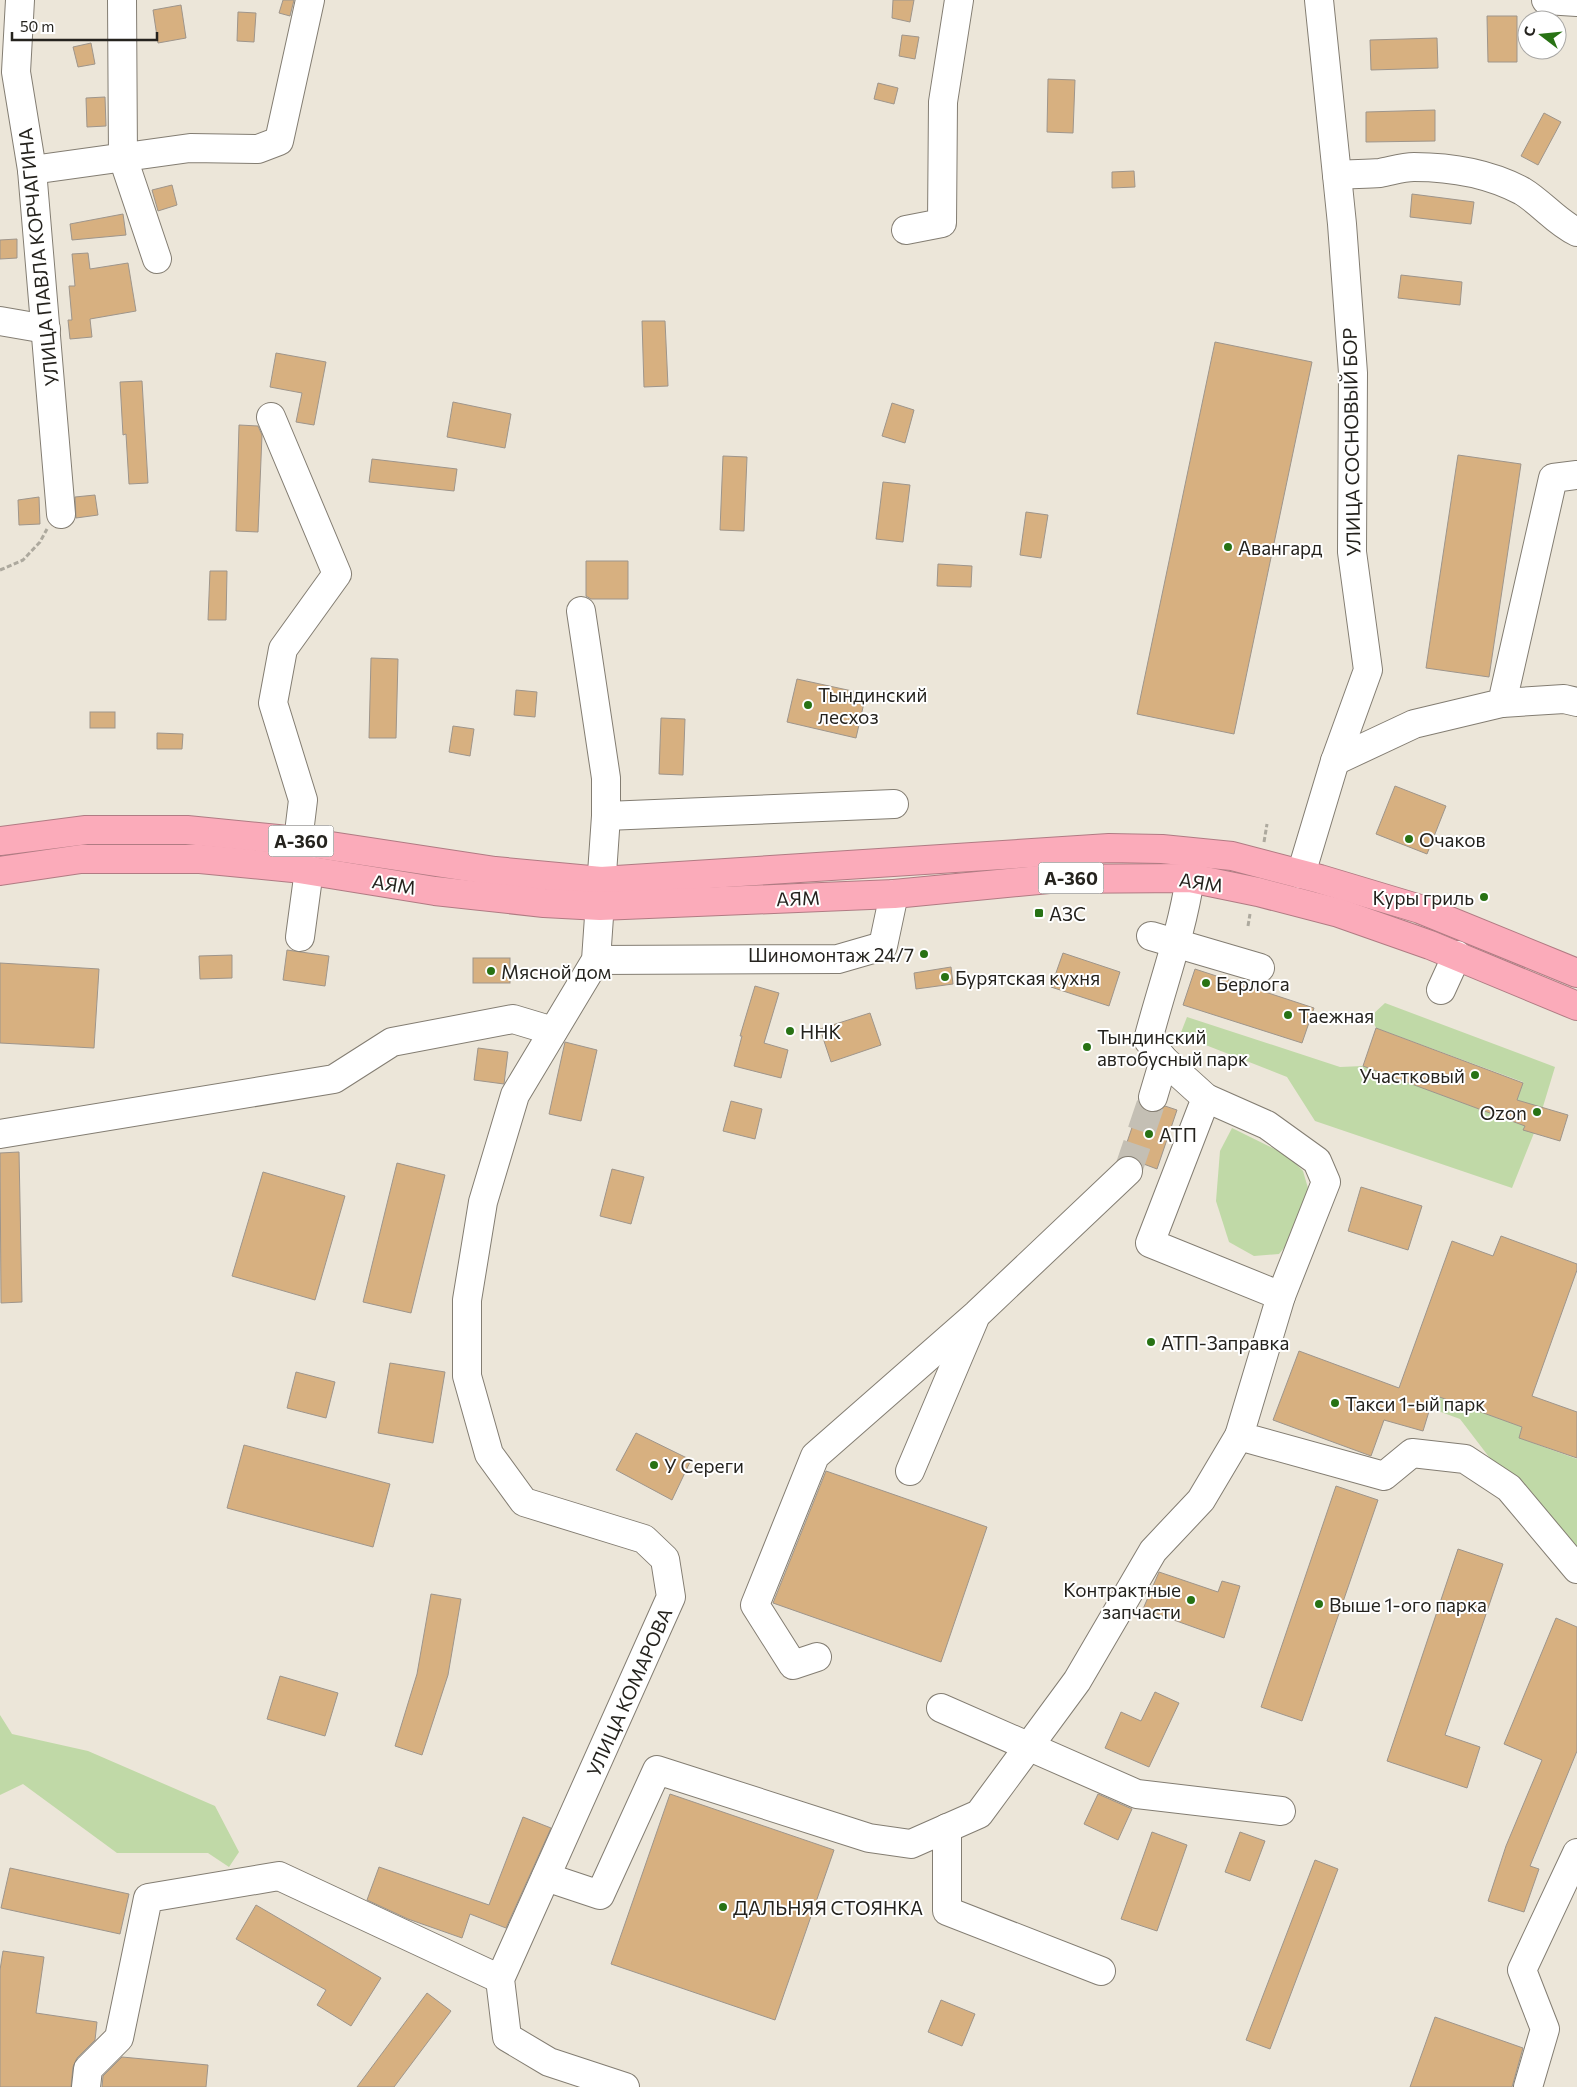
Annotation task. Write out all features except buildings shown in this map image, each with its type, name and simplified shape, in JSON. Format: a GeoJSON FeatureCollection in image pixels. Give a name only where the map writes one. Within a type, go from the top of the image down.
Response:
{"type":"FeatureCollection","features":[{"type":"Feature","properties":{"kind":"highway","name":"АЯМ"},"geometry":{"type":"LineString","coordinates":[[0,841],[86,830],[187,830],[298,841],[495,871],[600,894],[894,894],[1048,879],[1190,878],[1258,892],[1339,913],[1457,956],[1577,1006]]}},
{"type":"Feature","properties":{"kind":"highway","name":"АЯМ"},"geometry":{"type":"LineString","coordinates":[[0,871],[81,859],[190,859],[309,870],[435,891],[544,903],[600,894],[1109,848],[1162,849],[1232,856],[1420,909],[1577,973]]}},
{"type":"Feature","properties":{"kind":"street","name":"УЛИЦА ПАВЛА КОРЧАГИНА"},"geometry":{"type":"LineString","coordinates":[[20,0],[16,72],[32,170],[61,514]]}},
{"type":"Feature","properties":{"kind":"street"},"geometry":{"type":"LineString","coordinates":[[122,0],[123,158],[156,258]]}},
{"type":"Feature","properties":{"kind":"street"},"geometry":{"type":"LineString","coordinates":[[32,170],[190,148],[258,149],[279,141],[310,0]]}},
{"type":"Feature","properties":{"kind":"street"},"geometry":{"type":"LineString","coordinates":[[906,230],[942,223],[943,102],[958,0]]}},
{"type":"Feature","properties":{"kind":"street","name":"УЛИЦА СОСНОВЫЙ БОР"},"geometry":{"type":"LineString","coordinates":[[1301,874],[1335,761],[1368,670],[1352,552],[1353,373],[1337,175],[1319,0]]}},
{"type":"Feature","properties":{"kind":"street"},"geometry":{"type":"LineString","coordinates":[[1546,0],[1577,2]]}},
{"type":"Feature","properties":{"kind":"street"},"geometry":{"type":"LineString","coordinates":[[1337,175],[1379,173],[1412,167],[1462,170],[1492,178],[1520,190],[1539,202],[1565,227],[1577,232]]}},
{"type":"Feature","properties":{"kind":"street"},"geometry":{"type":"LineString","coordinates":[[0,321],[46,328]]}},
{"type":"Feature","properties":{"kind":"street"},"geometry":{"type":"LineString","coordinates":[[271,417],[337,574],[283,649],[273,703],[303,800],[298,841]]}},
{"type":"Feature","properties":{"kind":"street"},"geometry":{"type":"LineString","coordinates":[[1502,703],[1554,478],[1577,475]]}},
{"type":"Feature","properties":{"kind":"street"},"geometry":{"type":"LineString","coordinates":[[581,611],[606,778],[606,816],[596,960],[838,959],[883,946],[894,894]]}},
{"type":"Feature","properties":{"kind":"street"},"geometry":{"type":"LineString","coordinates":[[1335,761],[1414,724],[1502,703],[1564,699],[1577,702]]}},
{"type":"Feature","properties":{"kind":"street"},"geometry":{"type":"LineString","coordinates":[[606,816],[894,804]]}},
{"type":"Feature","properties":{"kind":"street"},"geometry":{"type":"LineString","coordinates":[[300,937],[309,870]]}},
{"type":"Feature","properties":{"kind":"street"},"geometry":{"type":"LineString","coordinates":[[546,1877],[600,1895],[657,1770],[869,1838],[911,1844],[979,1814],[1077,1681],[1153,1551],[1201,1500],[1239,1436],[1282,1296],[1326,1182],[1317,1161],[1267,1124],[1206,1098],[1164,1060],[1148,1040],[1163,939],[1185,911],[1190,878]]}},
{"type":"Feature","properties":{"kind":"street"},"geometry":{"type":"LineString","coordinates":[[1163,939],[1260,968]]}},
{"type":"Feature","properties":{"kind":"street"},"geometry":{"type":"LineString","coordinates":[[1441,990],[1457,956]]}},
{"type":"Feature","properties":{"kind":"street","name":"УЛИЦА КОМАРОВА"},"geometry":{"type":"LineString","coordinates":[[500,1979],[671,1597],[664,1559],[644,1538],[524,1502],[489,1454],[467,1376],[467,1300],[483,1202],[515,1095],[596,960]]}},
{"type":"Feature","properties":{"kind":"street"},"geometry":{"type":"LineString","coordinates":[[0,1134],[334,1079],[392,1042],[513,1019],[552,1031]]}},
{"type":"Feature","properties":{"kind":"street"},"geometry":{"type":"LineString","coordinates":[[1153,1097],[1164,1060]]}},
{"type":"Feature","properties":{"kind":"street"},"geometry":{"type":"LineString","coordinates":[[1206,1098],[1150,1243],[1282,1296]]}},
{"type":"Feature","properties":{"kind":"street"},"geometry":{"type":"LineString","coordinates":[[817,1657],[793,1665],[755,1606],[815,1456],[976,1314],[1128,1171]]}},
{"type":"Feature","properties":{"kind":"street"},"geometry":{"type":"LineString","coordinates":[[910,1471],[976,1314]]}},
{"type":"Feature","properties":{"kind":"street"},"geometry":{"type":"LineString","coordinates":[[1239,1436],[1384,1476],[1412,1454],[1465,1459],[1509,1488],[1577,1569]]}},
{"type":"Feature","properties":{"kind":"street"},"geometry":{"type":"LineString","coordinates":[[941,1708],[1137,1794],[1281,1812]]}},
{"type":"Feature","properties":{"kind":"street"},"geometry":{"type":"LineString","coordinates":[[947,1828],[947,1911],[1101,1970]]}},
{"type":"Feature","properties":{"kind":"street"},"geometry":{"type":"LineString","coordinates":[[1528,2087],[1545,2029],[1522,1970],[1577,1854]]}},
{"type":"Feature","properties":{"kind":"street"},"geometry":{"type":"LineString","coordinates":[[86,2087],[88,2069],[119,2038],[148,1898],[279,1876],[500,1979],[507,2037],[549,2062],[625,2087]]}},
{"type":"Feature","properties":{"kind":"path"},"geometry":{"type":"LineString","coordinates":[[0,570],[23,560],[40,542],[49,525],[61,514]]}},
{"type":"Feature","properties":{"kind":"green space"},"geometry":{"type":"Polygon","coordinates":[[[1385,1003],[1555,1067],[1538,1123],[1512,1188],[1315,1121],[1287,1077],[1180,1035],[1187,1017],[1340,1067],[1363,1066],[1509,1120],[1523,1082],[1376,1028],[1371,1016],[1385,1003]]]}},
{"type":"Feature","properties":{"kind":"green space"},"geometry":{"type":"Polygon","coordinates":[[[1232,1128],[1287,1155],[1303,1171],[1310,1195],[1300,1229],[1279,1254],[1254,1256],[1229,1242],[1216,1201],[1220,1151],[1232,1128]]]}},
{"type":"Feature","properties":{"kind":"green space"},"geometry":{"type":"Polygon","coordinates":[[[1434,1395],[1522,1427],[1519,1438],[1577,1459],[1577,1552],[1499,1470],[1460,1419],[1430,1408],[1434,1395]]]}},
{"type":"Feature","properties":{"kind":"green space"},"geometry":{"type":"Polygon","coordinates":[[[0,1715],[12,1734],[88,1751],[215,1806],[239,1852],[229,1867],[208,1853],[117,1853],[23,1784],[0,1795],[0,1715]]]}},
{"type":"Feature","properties":{"kind":"tunnel"},"geometry":{"type":"LineString","coordinates":[[1128,1171],[1153,1097]]}},
{"type":"Feature","properties":{"kind":"place","name":"Авангард"},"geometry":{"type":"Point","coordinates":[1228,547]}},
{"type":"Feature","properties":{"kind":"place","name":"Тындинский лесхоз"},"geometry":{"type":"Point","coordinates":[808,705]}},
{"type":"Feature","properties":{"kind":"place","name":"Очаков"},"geometry":{"type":"Point","coordinates":[1409,839]}},
{"type":"Feature","properties":{"kind":"place","name":"Куры гриль"},"geometry":{"type":"Point","coordinates":[1484,897]}},
{"type":"Feature","properties":{"kind":"place","name":"АЗС"},"geometry":{"type":"Point","coordinates":[1039,913]}},
{"type":"Feature","properties":{"kind":"place","name":"Шиномонтаж 24/7"},"geometry":{"type":"Point","coordinates":[924,954]}},
{"type":"Feature","properties":{"kind":"place","name":"Мясной дом"},"geometry":{"type":"Point","coordinates":[491,971]}},
{"type":"Feature","properties":{"kind":"place","name":"Бурятская кухня"},"geometry":{"type":"Point","coordinates":[945,977]}},
{"type":"Feature","properties":{"kind":"place","name":"Берлога"},"geometry":{"type":"Point","coordinates":[1206,983]}},
{"type":"Feature","properties":{"kind":"place","name":"Таежная"},"geometry":{"type":"Point","coordinates":[1288,1015]}},
{"type":"Feature","properties":{"kind":"place","name":"ННК"},"geometry":{"type":"Point","coordinates":[790,1031]}},
{"type":"Feature","properties":{"kind":"place","name":"Тындинский автобусный парк"},"geometry":{"type":"Point","coordinates":[1087,1047]}},
{"type":"Feature","properties":{"kind":"place","name":"Участковый"},"geometry":{"type":"Point","coordinates":[1475,1075]}},
{"type":"Feature","properties":{"kind":"place","name":"Ozon"},"geometry":{"type":"Point","coordinates":[1537,1112]}},
{"type":"Feature","properties":{"kind":"place","name":"АТП"},"geometry":{"type":"Point","coordinates":[1149,1134]}},
{"type":"Feature","properties":{"kind":"place","name":"АТП-Заправка"},"geometry":{"type":"Point","coordinates":[1151,1342]}},
{"type":"Feature","properties":{"kind":"place","name":"Такси 1-ый парк"},"geometry":{"type":"Point","coordinates":[1335,1403]}},
{"type":"Feature","properties":{"kind":"place","name":"У Сереги"},"geometry":{"type":"Point","coordinates":[654,1465]}},
{"type":"Feature","properties":{"kind":"place","name":"Контрактные запчасти"},"geometry":{"type":"Point","coordinates":[1191,1600]}},
{"type":"Feature","properties":{"kind":"place","name":"Выше 1-ого парка"},"geometry":{"type":"Point","coordinates":[1319,1604]}},
{"type":"Feature","properties":{"kind":"place","name":"ДАЛЬНЯЯ СТОЯНКА"},"geometry":{"type":"Point","coordinates":[723,1907]}}]}
